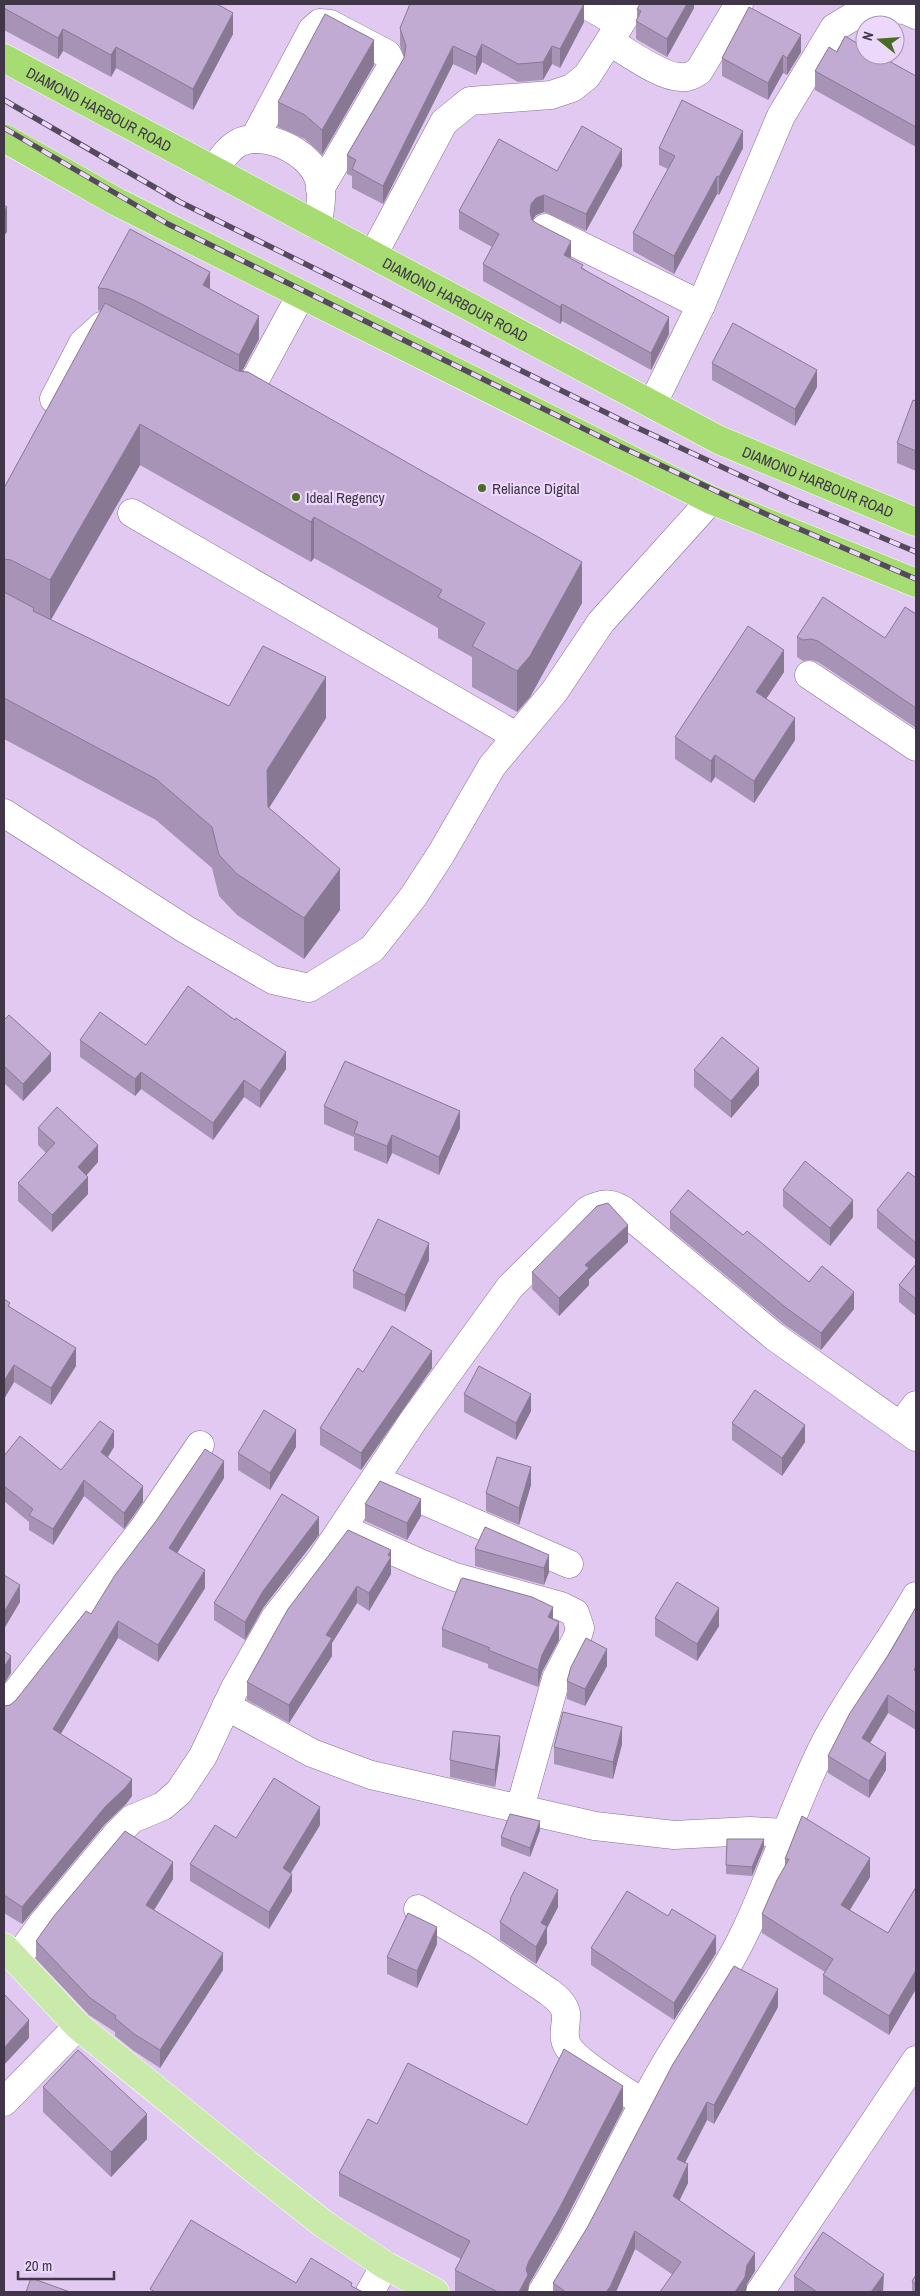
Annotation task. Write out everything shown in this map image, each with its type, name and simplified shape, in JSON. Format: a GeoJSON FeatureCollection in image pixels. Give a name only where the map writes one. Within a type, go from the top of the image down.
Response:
{"type":"FeatureCollection","features":[{"type":"Feature","properties":{"kind":"highway","name":"DIAMOND HARBOUR ROAD"},"geometry":{"type":"LineString","coordinates":[[4,58],[653,403],[719,440],[916,522]]}},
{"type":"Feature","properties":{"kind":"highway"},"geometry":{"type":"LineString","coordinates":[[4,138],[117,202],[711,500],[916,583]]}},
{"type":"Feature","properties":{"kind":"main road"},"geometry":{"type":"LineString","coordinates":[[10,1954],[78,2026],[325,2225],[385,2265],[435,2292]]}},
{"type":"Feature","properties":{"kind":"street"},"geometry":{"type":"LineString","coordinates":[[585,4],[621,23],[665,73],[679,78],[690,77],[699,71],[740,4]]}},
{"type":"Feature","properties":{"kind":"street"},"geometry":{"type":"LineString","coordinates":[[653,403],[701,305],[781,116],[834,28],[867,8],[905,10],[916,15]]}},
{"type":"Feature","properties":{"kind":"street"},"geometry":{"type":"LineString","coordinates":[[254,139],[312,30],[320,23],[330,24],[387,54],[391,62],[390,69],[320,190]]}},
{"type":"Feature","properties":{"kind":"street"},"geometry":{"type":"LineString","coordinates":[[373,255],[444,122],[470,101],[551,95],[572,88],[587,76],[621,23]]}},
{"type":"Feature","properties":{"kind":"street"},"geometry":{"type":"LineString","coordinates":[[213,170],[237,143],[254,139],[274,143],[304,158],[314,167],[320,180],[318,226]]}},
{"type":"Feature","properties":{"kind":"street"},"geometry":{"type":"LineString","coordinates":[[545,228],[701,305]]}},
{"type":"Feature","properties":{"kind":"street"},"geometry":{"type":"LineString","coordinates":[[212,380],[245,398],[301,294]]}},
{"type":"Feature","properties":{"kind":"street"},"geometry":{"type":"LineString","coordinates":[[43,419],[83,343],[102,326],[136,341]]}},
{"type":"Feature","properties":{"kind":"street"},"geometry":{"type":"LineString","coordinates":[[4,812],[185,929],[273,980],[309,988],[372,949],[413,897],[441,854],[492,766],[554,692],[601,622],[711,500]]}},
{"type":"Feature","properties":{"kind":"street"},"geometry":{"type":"LineString","coordinates":[[132,513],[516,736]]}},
{"type":"Feature","properties":{"kind":"street"},"geometry":{"type":"LineString","coordinates":[[809,675],[916,748]]}},
{"type":"Feature","properties":{"kind":"street"},"geometry":{"type":"LineString","coordinates":[[10,1954],[42,1924],[117,1834],[132,1819],[163,1806],[179,1792],[202,1756],[226,1706],[275,1618],[320,1561],[413,1422],[510,1287],[588,1210],[600,1204],[611,1204],[623,1210],[775,1337],[911,1423]]}},
{"type":"Feature","properties":{"kind":"street"},"geometry":{"type":"LineString","coordinates":[[4,1708],[149,1522],[200,1445]]}},
{"type":"Feature","properties":{"kind":"street"},"geometry":{"type":"LineString","coordinates":[[375,1480],[569,1564]]}},
{"type":"Feature","properties":{"kind":"street"},"geometry":{"type":"LineString","coordinates":[[342,1528],[456,1577],[561,1606],[575,1613],[580,1628],[577,1638],[556,1679],[520,1808]]}},
{"type":"Feature","properties":{"kind":"street"},"geometry":{"type":"LineString","coordinates":[[542,2292],[583,2221],[667,2059],[731,1962],[768,1881],[811,1770],[831,1731],[916,1596]]}},
{"type":"Feature","properties":{"kind":"street"},"geometry":{"type":"LineString","coordinates":[[226,1706],[312,1753],[344,1766],[380,1777],[595,1826],[674,1835],[750,1831],[786,1833]]}},
{"type":"Feature","properties":{"kind":"street"},"geometry":{"type":"LineString","coordinates":[[418,1909],[480,1945],[550,1992],[560,2001],[566,2012],[564,2039],[570,2049],[579,2058],[643,2103]]}},
{"type":"Feature","properties":{"kind":"street"},"geometry":{"type":"LineString","coordinates":[[4,2102],[78,2026]]}},
{"type":"Feature","properties":{"kind":"street"},"geometry":{"type":"LineString","coordinates":[[760,2292],[916,2060]]}},
{"type":"Feature","properties":{"kind":"street"},"geometry":{"type":"LineString","coordinates":[[370,2292],[385,2265]]}},
{"type":"Feature","properties":{"kind":"building"},"geometry":{"type":"Polygon","coordinates":[[[4,4],[217,4],[233,13],[193,89],[116,47],[111,55],[63,29],[58,38],[4,8],[4,4]]]}},
{"type":"Feature","properties":{"kind":"building"},"geometry":{"type":"Polygon","coordinates":[[[410,4],[584,4],[560,49],[552,46],[543,62],[518,64],[482,44],[476,57],[453,46],[383,186],[352,169],[356,160],[347,155],[404,58],[406,46],[400,28],[410,4]]]}},
{"type":"Feature","properties":{"kind":"building"},"geometry":{"type":"Polygon","coordinates":[[[640,4],[687,4],[667,39],[636,21],[641,11],[637,9],[640,4]]]}},
{"type":"Feature","properties":{"kind":"building"},"geometry":{"type":"Polygon","coordinates":[[[749,7],[801,35],[787,58],[783,55],[768,83],[722,58],[749,7]]]}},
{"type":"Feature","properties":{"kind":"building"},"geometry":{"type":"Polygon","coordinates":[[[325,14],[374,40],[322,130],[305,115],[278,102],[325,14]]]}},
{"type":"Feature","properties":{"kind":"building"},"geometry":{"type":"Polygon","coordinates":[[[845,36],[855,42],[855,65],[896,65],[916,76],[916,127],[815,71],[829,47],[837,52],[845,36]]]}},
{"type":"Feature","properties":{"kind":"building"},"geometry":{"type":"Polygon","coordinates":[[[682,100],[743,131],[674,256],[633,233],[675,156],[659,148],[682,100]]]}},
{"type":"Feature","properties":{"kind":"building"},"geometry":{"type":"Polygon","coordinates":[[[582,126],[622,149],[586,214],[544,195],[536,198],[531,204],[532,220],[571,241],[564,255],[583,265],[581,268],[669,317],[651,353],[562,304],[560,307],[483,264],[499,234],[459,211],[499,139],[557,171],[582,126]]]}},
{"type":"Feature","properties":{"kind":"building"},"geometry":{"type":"Polygon","coordinates":[[[130,229],[210,272],[203,285],[259,316],[239,355],[134,300],[108,289],[98,288],[130,229]]]}},
{"type":"Feature","properties":{"kind":"building","name":"Ideal Regency"},"geometry":{"type":"Polygon","coordinates":[[[105,303],[238,371],[248,372],[582,562],[530,656],[517,671],[472,646],[485,623],[438,597],[442,590],[314,517],[311,522],[140,424],[50,580],[11,560],[4,559],[4,488],[105,303]]]}},
{"type":"Feature","properties":{"kind":"building"},"geometry":{"type":"Polygon","coordinates":[[[733,323],[817,370],[795,409],[712,363],[733,323]]]}},
{"type":"Feature","properties":{"kind":"building"},"geometry":{"type":"Polygon","coordinates":[[[913,400],[916,401],[916,451],[897,443],[913,400]]]}},
{"type":"Feature","properties":{"kind":"building"},"geometry":{"type":"Polygon","coordinates":[[[4,592],[34,608],[33,611],[229,706],[263,646],[326,677],[267,770],[268,807],[340,869],[304,918],[237,874],[219,855],[212,827],[156,779],[4,698],[4,592]]]}},
{"type":"Feature","properties":{"kind":"building"},"geometry":{"type":"Polygon","coordinates":[[[823,597],[885,638],[905,607],[916,614],[916,708],[818,641],[811,639],[803,640],[797,637],[823,597]]]}},
{"type":"Feature","properties":{"kind":"building"},"geometry":{"type":"Polygon","coordinates":[[[748,626],[784,650],[756,692],[795,718],[754,781],[715,755],[711,761],[675,737],[748,626]]]}},
{"type":"Feature","properties":{"kind":"building"},"geometry":{"type":"Polygon","coordinates":[[[188,986],[235,1020],[236,1018],[286,1052],[260,1091],[244,1080],[213,1123],[141,1072],[135,1079],[80,1040],[100,1012],[146,1045],[188,986]]]}},
{"type":"Feature","properties":{"kind":"building"},"geometry":{"type":"Polygon","coordinates":[[[9,1015],[51,1053],[23,1084],[4,1066],[4,1020],[9,1015]]]}},
{"type":"Feature","properties":{"kind":"building"},"geometry":{"type":"Polygon","coordinates":[[[722,1037],[759,1068],[731,1101],[694,1070],[722,1037]]]}},
{"type":"Feature","properties":{"kind":"building"},"geometry":{"type":"Polygon","coordinates":[[[345,1061],[460,1111],[439,1157],[392,1135],[387,1146],[354,1133],[358,1122],[324,1106],[345,1061]]]}},
{"type":"Feature","properties":{"kind":"building"},"geometry":{"type":"Polygon","coordinates":[[[57,1107],[98,1145],[78,1167],[88,1177],[52,1215],[18,1183],[55,1143],[38,1128],[57,1107]]]}},
{"type":"Feature","properties":{"kind":"building"},"geometry":{"type":"Polygon","coordinates":[[[805,1161],[853,1200],[830,1228],[783,1190],[805,1161]]]}},
{"type":"Feature","properties":{"kind":"building"},"geometry":{"type":"Polygon","coordinates":[[[908,1172],[916,1178],[916,1243],[877,1210],[908,1172]]]}},
{"type":"Feature","properties":{"kind":"building"},"geometry":{"type":"Polygon","coordinates":[[[688,1190],[743,1235],[747,1231],[809,1282],[822,1266],[854,1292],[821,1333],[785,1307],[670,1212],[688,1190]]]}},
{"type":"Feature","properties":{"kind":"building"},"geometry":{"type":"Polygon","coordinates":[[[608,1203],[628,1225],[585,1265],[589,1268],[559,1298],[532,1272],[597,1206],[608,1203]]]}},
{"type":"Feature","properties":{"kind":"building"},"geometry":{"type":"Polygon","coordinates":[[[378,1219],[429,1243],[405,1295],[353,1271],[378,1219]]]}},
{"type":"Feature","properties":{"kind":"building"},"geometry":{"type":"Polygon","coordinates":[[[916,1264],[916,1299],[899,1285],[916,1264]]]}},
{"type":"Feature","properties":{"kind":"building"},"geometry":{"type":"Polygon","coordinates":[[[4,1299],[10,1303],[8,1306],[76,1348],[51,1388],[14,1365],[4,1381],[4,1299]]]}},
{"type":"Feature","properties":{"kind":"building"},"geometry":{"type":"Polygon","coordinates":[[[392,1326],[432,1351],[361,1453],[320,1428],[358,1368],[363,1372],[392,1326]]]}},
{"type":"Feature","properties":{"kind":"building"},"geometry":{"type":"Polygon","coordinates":[[[479,1366],[531,1394],[516,1423],[464,1394],[479,1366]]]}},
{"type":"Feature","properties":{"kind":"building"},"geometry":{"type":"Polygon","coordinates":[[[755,1390],[805,1425],[782,1458],[732,1423],[755,1390]]]}},
{"type":"Feature","properties":{"kind":"building"},"geometry":{"type":"Polygon","coordinates":[[[264,1410],[296,1430],[270,1473],[238,1453],[264,1410]]]}},
{"type":"Feature","properties":{"kind":"building"},"geometry":{"type":"Polygon","coordinates":[[[100,1421],[114,1431],[101,1452],[143,1486],[124,1513],[84,1480],[53,1529],[29,1515],[33,1509],[4,1486],[4,1456],[20,1436],[61,1470],[100,1421]]]}},
{"type":"Feature","properties":{"kind":"building"},"geometry":{"type":"Polygon","coordinates":[[[205,1449],[224,1461],[169,1548],[205,1570],[158,1645],[118,1621],[53,1729],[132,1779],[105,1807],[22,1907],[4,1895],[4,1706],[10,1705],[16,1700],[86,1611],[91,1614],[115,1575],[156,1521],[205,1449]]]}},
{"type":"Feature","properties":{"kind":"building"},"geometry":{"type":"Polygon","coordinates":[[[497,1457],[531,1467],[519,1508],[486,1493],[497,1457]]]}},
{"type":"Feature","properties":{"kind":"building"},"geometry":{"type":"Polygon","coordinates":[[[380,1481],[421,1499],[407,1523],[365,1504],[380,1481]]]}},
{"type":"Feature","properties":{"kind":"building"},"geometry":{"type":"Polygon","coordinates":[[[282,1494],[319,1517],[263,1591],[245,1622],[214,1603],[282,1494]]]}},
{"type":"Feature","properties":{"kind":"building"},"geometry":{"type":"Polygon","coordinates":[[[485,1527],[549,1555],[544,1568],[475,1549],[485,1527]]]}},
{"type":"Feature","properties":{"kind":"building"},"geometry":{"type":"Polygon","coordinates":[[[348,1530],[391,1550],[388,1555],[391,1557],[369,1593],[357,1586],[326,1635],[332,1638],[289,1705],[247,1682],[288,1609],[348,1530]]]}},
{"type":"Feature","properties":{"kind":"building"},"geometry":{"type":"Polygon","coordinates":[[[4,1575],[20,1585],[4,1612],[4,1575]]]}},
{"type":"Feature","properties":{"kind":"building"},"geometry":{"type":"Polygon","coordinates":[[[463,1578],[532,1597],[553,1607],[548,1617],[559,1622],[542,1655],[538,1670],[442,1629],[463,1578]]]}},
{"type":"Feature","properties":{"kind":"building"},"geometry":{"type":"Polygon","coordinates":[[[677,1582],[719,1608],[697,1644],[655,1618],[677,1582]]]}},
{"type":"Feature","properties":{"kind":"building"},"geometry":{"type":"Polygon","coordinates":[[[916,1607],[916,1666],[914,1670],[916,1672],[916,1713],[888,1695],[862,1738],[886,1753],[869,1781],[828,1756],[850,1713],[889,1654],[916,1607]]]}},
{"type":"Feature","properties":{"kind":"building"},"geometry":{"type":"Polygon","coordinates":[[[586,1638],[607,1649],[585,1689],[567,1681],[571,1667],[586,1638]]]}},
{"type":"Feature","properties":{"kind":"building"},"geometry":{"type":"Polygon","coordinates":[[[4,1651],[11,1656],[4,1667],[4,1651]]]}},
{"type":"Feature","properties":{"kind":"building"},"geometry":{"type":"Polygon","coordinates":[[[563,1712],[622,1727],[613,1762],[554,1747],[563,1712]]]}},
{"type":"Feature","properties":{"kind":"building"},"geometry":{"type":"Polygon","coordinates":[[[453,1731],[500,1736],[495,1770],[450,1760],[453,1731]]]}},
{"type":"Feature","properties":{"kind":"building"},"geometry":{"type":"Polygon","coordinates":[[[274,1778],[320,1807],[283,1868],[292,1874],[269,1912],[190,1864],[215,1825],[236,1838],[274,1778]]]}},
{"type":"Feature","properties":{"kind":"building"},"geometry":{"type":"Polygon","coordinates":[[[510,1814],[540,1821],[530,1848],[501,1837],[510,1814]]]}},
{"type":"Feature","properties":{"kind":"building"},"geometry":{"type":"Polygon","coordinates":[[[802,1816],[870,1858],[841,1905],[888,1933],[916,1887],[916,1970],[889,2016],[823,1975],[833,1959],[762,1914],[777,1880],[789,1859],[785,1859],[802,1816]]]}},
{"type":"Feature","properties":{"kind":"building"},"geometry":{"type":"Polygon","coordinates":[[[125,1831],[173,1862],[146,1905],[223,1953],[160,2050],[134,2034],[115,2018],[116,2016],[89,1997],[36,1941],[54,1916],[125,1831]]]}},
{"type":"Feature","properties":{"kind":"building"},"geometry":{"type":"Polygon","coordinates":[[[727,1839],[764,1839],[752,1867],[726,1865],[727,1839]]]}},
{"type":"Feature","properties":{"kind":"building"},"geometry":{"type":"Polygon","coordinates":[[[524,1872],[558,1890],[541,1923],[547,1926],[536,1947],[500,1922],[524,1872]]]}},
{"type":"Feature","properties":{"kind":"building"},"geometry":{"type":"Polygon","coordinates":[[[627,1891],[668,1916],[672,1909],[716,1936],[674,2003],[591,1948],[627,1891]]]}},
{"type":"Feature","properties":{"kind":"building"},"geometry":{"type":"Polygon","coordinates":[[[408,1913],[437,1927],[417,1971],[387,1957],[408,1913]]]}},
{"type":"Feature","properties":{"kind":"building"},"geometry":{"type":"Polygon","coordinates":[[[734,1966],[778,1989],[714,2105],[707,2102],[677,2159],[688,2164],[673,2196],[755,2253],[747,2265],[745,2277],[735,2292],[660,2292],[681,2262],[635,2231],[606,2292],[566,2292],[553,2283],[587,2228],[673,2064],[734,1966]]]}},
{"type":"Feature","properties":{"kind":"building"},"geometry":{"type":"Polygon","coordinates":[[[4,1994],[29,2020],[4,2048],[4,1994]]]}},
{"type":"Feature","properties":{"kind":"building"},"geometry":{"type":"Polygon","coordinates":[[[564,2049],[623,2086],[559,2209],[529,2261],[526,2269],[528,2275],[519,2292],[498,2292],[455,2270],[470,2241],[339,2173],[368,2119],[377,2124],[408,2063],[527,2125],[564,2049]]]}},
{"type":"Feature","properties":{"kind":"building"},"geometry":{"type":"Polygon","coordinates":[[[78,2050],[147,2114],[111,2152],[43,2087],[78,2050]]]}},
{"type":"Feature","properties":{"kind":"building"},"geometry":{"type":"Polygon","coordinates":[[[191,2220],[296,2283],[311,2258],[352,2283],[351,2286],[363,2292],[155,2292],[150,2289],[191,2220]]]}},
{"type":"Feature","properties":{"kind":"building"},"geometry":{"type":"Polygon","coordinates":[[[823,2232],[884,2274],[871,2292],[817,2292],[794,2276],[823,2232]]]}},
{"type":"Feature","properties":{"kind":"building"},"geometry":{"type":"Polygon","coordinates":[[[916,2275],[916,2285],[912,2281],[916,2275]]]}},
{"type":"Feature","properties":{"kind":"building"},"geometry":{"type":"Polygon","coordinates":[[[31,2278],[70,2292],[26,2292],[31,2278]]]}},
{"type":"Feature","properties":{"kind":"railway"},"geometry":{"type":"LineString","coordinates":[[4,100],[180,202],[627,423],[793,500],[916,552]]}},
{"type":"Feature","properties":{"kind":"railway"},"geometry":{"type":"LineString","coordinates":[[4,128],[168,224],[617,445],[783,522],[916,579]]}},
{"type":"Feature","properties":{"kind":"place","name":"Reliance Digital"},"geometry":{"type":"Point","coordinates":[482,488]}},
{"type":"Feature","properties":{"kind":"place","name":"Ideal Regency"},"geometry":{"type":"Point","coordinates":[296,497]}}]}
